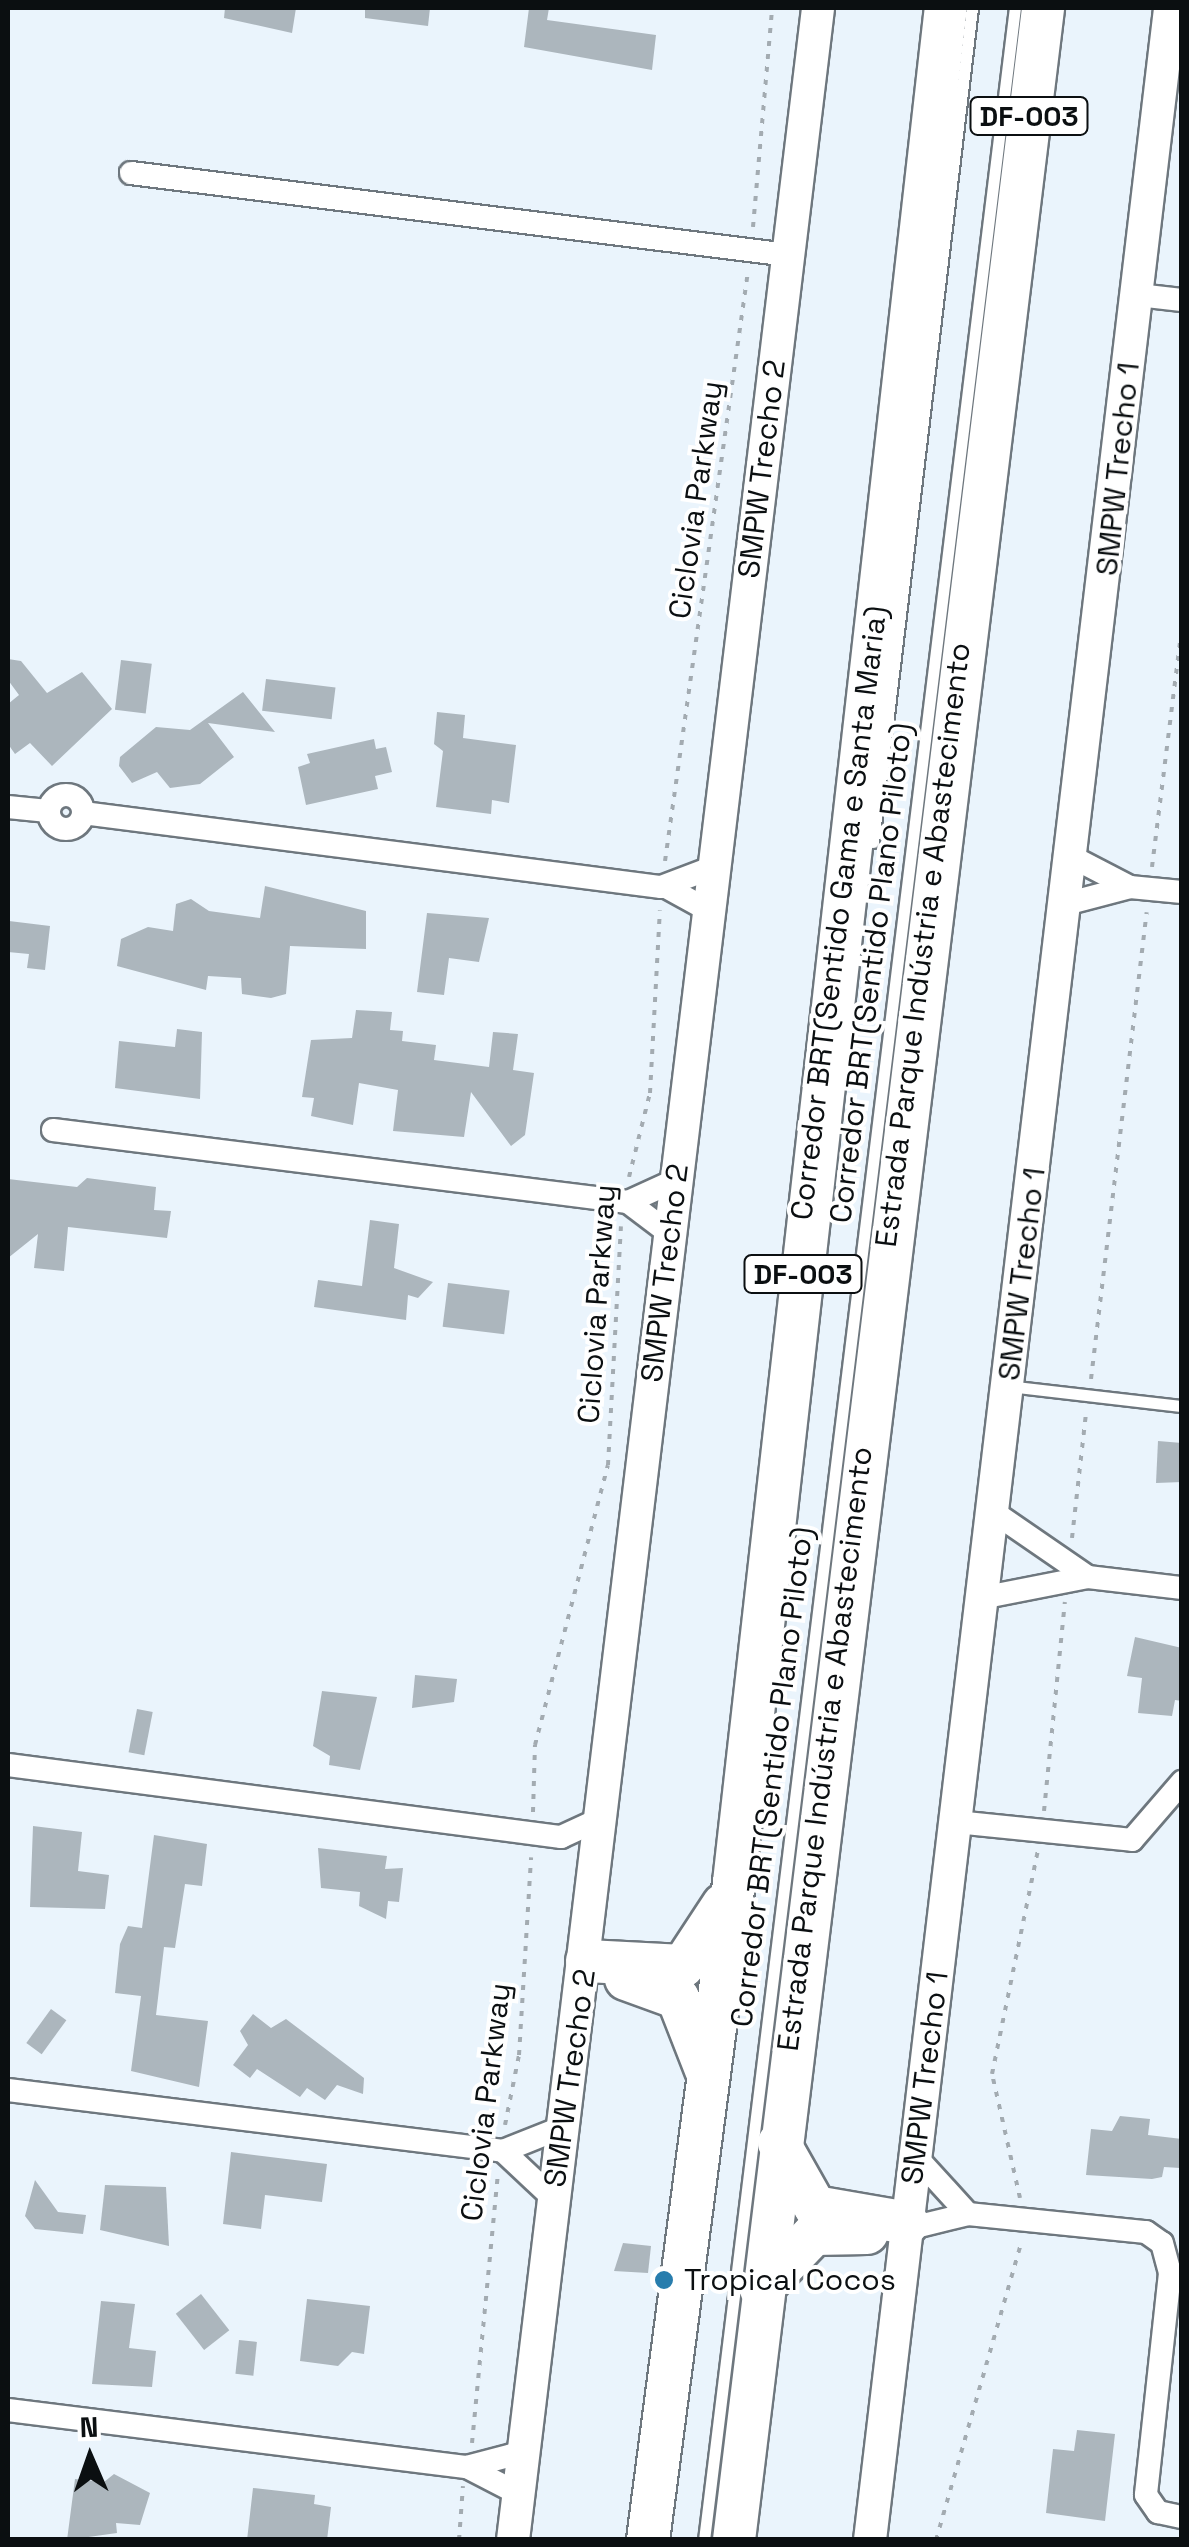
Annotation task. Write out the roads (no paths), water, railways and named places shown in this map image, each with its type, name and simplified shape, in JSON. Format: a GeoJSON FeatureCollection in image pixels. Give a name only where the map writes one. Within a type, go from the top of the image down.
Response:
{"type":"FeatureCollection","features":[{"type":"Feature","properties":{"kind":"highway","name":"DF-003"},"geometry":{"type":"LineString","coordinates":[[648,2540],[734,1882],[946,8]]}},
{"type":"Feature","properties":{"kind":"highway","name":"Estrada Parque Indústria e Abastecimento"},"geometry":{"type":"LineString","coordinates":[[734,2540],[778,2141],[1043,8]]}},
{"type":"Feature","properties":{"kind":"highway"},"geometry":{"type":"LineString","coordinates":[[586,1970],[683,1966],[734,1882]]}},
{"type":"Feature","properties":{"kind":"highway"},"geometry":{"type":"LineString","coordinates":[[586,1970],[670,1991],[710,2079]]}},
{"type":"Feature","properties":{"kind":"highway"},"geometry":{"type":"LineString","coordinates":[[778,2141],[814,2207],[907,2230]]}},
{"type":"Feature","properties":{"kind":"highway"},"geometry":{"type":"LineString","coordinates":[[762,2288],[814,2234],[907,2230]]}},
{"type":"Feature","properties":{"kind":"street","name":"SMPW Trecho 2"},"geometry":{"type":"LineString","coordinates":[[513,2540],[553,2198],[586,1970],[669,1233],[818,8]]}},
{"type":"Feature","properties":{"kind":"street","name":"SMPW Trecho 1"},"geometry":{"type":"LineString","coordinates":[[870,2540],[1174,14]]}},
{"type":"Feature","properties":{"kind":"street"},"geometry":{"type":"LineString","coordinates":[[131,173],[788,255]]}},
{"type":"Feature","properties":{"kind":"street"},"geometry":{"type":"LineString","coordinates":[[1138,295],[1182,300]]}},
{"type":"Feature","properties":{"kind":"street"},"geometry":{"type":"LineString","coordinates":[[8,807],[48,811],[63,794],[78,799],[83,813],[664,887],[708,910]]}},
{"type":"Feature","properties":{"kind":"street"},"geometry":{"type":"LineString","coordinates":[[1074,858],[1130,887]]}},
{"type":"Feature","properties":{"kind":"street"},"geometry":{"type":"LineString","coordinates":[[664,887],[714,867]]}},
{"type":"Feature","properties":{"kind":"street"},"geometry":{"type":"LineString","coordinates":[[1069,903],[1130,887],[1182,892]]}},
{"type":"Feature","properties":{"kind":"street"},"geometry":{"type":"LineString","coordinates":[[53,1130],[625,1202],[669,1233]]}},
{"type":"Feature","properties":{"kind":"street"},"geometry":{"type":"LineString","coordinates":[[625,1202],[676,1180]]}},
{"type":"Feature","properties":{"kind":"street"},"geometry":{"type":"LineString","coordinates":[[992,1511],[1088,1577]]}},
{"type":"Feature","properties":{"kind":"street"},"geometry":{"type":"LineString","coordinates":[[981,1598],[1088,1577],[1182,1588]]}},
{"type":"Feature","properties":{"kind":"street"},"geometry":{"type":"LineString","coordinates":[[8,1765],[561,1837],[600,1819]]}},
{"type":"Feature","properties":{"kind":"street"},"geometry":{"type":"LineString","coordinates":[[956,1822],[1132,1840],[1182,1782]]}},
{"type":"Feature","properties":{"kind":"street"},"geometry":{"type":"LineString","coordinates":[[561,1837],[595,1868]]}},
{"type":"Feature","properties":{"kind":"street"},"geometry":{"type":"LineString","coordinates":[[8,2090],[502,2151],[563,2127]]}},
{"type":"Feature","properties":{"kind":"street"},"geometry":{"type":"LineString","coordinates":[[502,2151],[553,2198]]}},
{"type":"Feature","properties":{"kind":"street"},"geometry":{"type":"LineString","coordinates":[[916,2157],[968,2214]]}},
{"type":"Feature","properties":{"kind":"street"},"geometry":{"type":"LineString","coordinates":[[907,2230],[968,2214],[1146,2232],[1162,2243],[1176,2275],[1146,2495],[1158,2512],[1182,2518]]}},
{"type":"Feature","properties":{"kind":"street"},"geometry":{"type":"LineString","coordinates":[[8,2410],[466,2467],[519,2494]]}},
{"type":"Feature","properties":{"kind":"street"},"geometry":{"type":"LineString","coordinates":[[466,2467],[522,2452]]}},
{"type":"Feature","properties":{"kind":"lane","name":"Corredor BRT(Sentido Gama e Santa Maria)"},"geometry":{"type":"LineString","coordinates":[[870,866],[972,8]]}},
{"type":"Feature","properties":{"kind":"lane","name":"Corredor BRT(Sentido Plano Piloto)"},"geometry":{"type":"LineString","coordinates":[[704,2540],[1015,8]]}},
{"type":"Feature","properties":{"kind":"lane"},"geometry":{"type":"LineString","coordinates":[[1008,1386],[1182,1406]]}},
{"type":"Feature","properties":{"kind":"lane"},"geometry":{"type":"LineString","coordinates":[[720,2124],[790,1539]]}},
{"type":"Feature","properties":{"kind":"place","name":"Tropical Cocos"},"geometry":{"type":"Point","coordinates":[664,2280]}}]}
